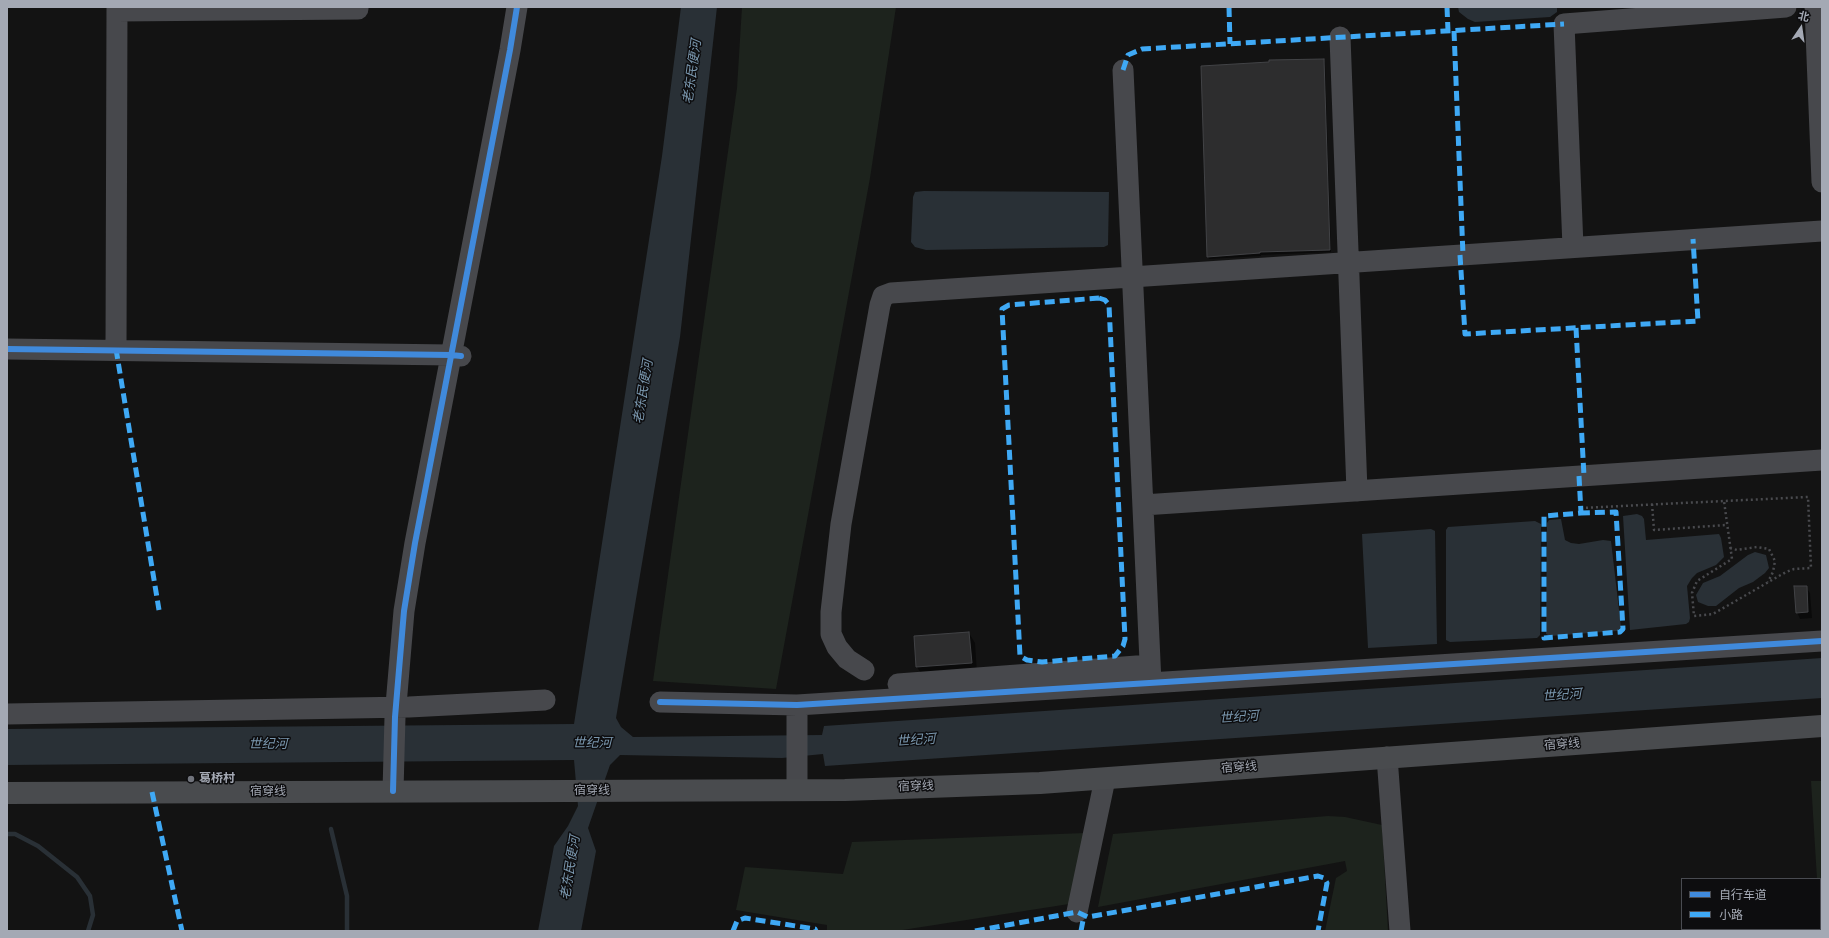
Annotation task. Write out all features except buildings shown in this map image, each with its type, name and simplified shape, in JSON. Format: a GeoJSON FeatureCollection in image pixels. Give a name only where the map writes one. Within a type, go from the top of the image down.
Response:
{"type":"FeatureCollection","features":[{"type":"Feature","properties":{"kind":"main road","name":"宿穿线"},"geometry":{"type":"LineString","coordinates":[[7,793],[400,782],[797,781],[1032,784],[1822,726]]}},
{"type":"Feature","properties":{"kind":"street"},"geometry":{"type":"LineString","coordinates":[[116,349],[117,9],[358,9],[358,7]]}},
{"type":"Feature","properties":{"kind":"street"},"geometry":{"type":"LineString","coordinates":[[400,782],[402,712],[415,613],[456,355],[510,50],[516,7]]}},
{"type":"Feature","properties":{"kind":"street"},"geometry":{"type":"LineString","coordinates":[[456,355],[503,157],[526,7]]}},
{"type":"Feature","properties":{"kind":"street"},"geometry":{"type":"LineString","coordinates":[[1573,247],[1564,24],[1786,7]]}},
{"type":"Feature","properties":{"kind":"street"},"geometry":{"type":"LineString","coordinates":[[1815,7],[1822,182]]}},
{"type":"Feature","properties":{"kind":"street"},"geometry":{"type":"LineString","coordinates":[[1340,37],[1358,491]]}},
{"type":"Feature","properties":{"kind":"street"},"geometry":{"type":"LineString","coordinates":[[1123,70],[1134,277],[1151,674]]}},
{"type":"Feature","properties":{"kind":"street"},"geometry":{"type":"LineString","coordinates":[[864,670],[847,660],[837,647],[831,634],[831,612],[841,524],[880,305],[883,296],[898,293],[1822,231]]}},
{"type":"Feature","properties":{"kind":"street"},"geometry":{"type":"LineString","coordinates":[[7,349],[116,349],[456,355]]}},
{"type":"Feature","properties":{"kind":"street"},"geometry":{"type":"LineString","coordinates":[[1143,505],[1822,460]]}},
{"type":"Feature","properties":{"kind":"street"},"geometry":{"type":"LineString","coordinates":[[660,702],[797,712],[1151,674],[1822,642]]}},
{"type":"Feature","properties":{"kind":"street"},"geometry":{"type":"LineString","coordinates":[[898,684],[1042,667],[1151,674]]}},
{"type":"Feature","properties":{"kind":"street"},"geometry":{"type":"LineString","coordinates":[[7,714],[402,712],[545,700]]}},
{"type":"Feature","properties":{"kind":"street"},"geometry":{"type":"LineString","coordinates":[[797,712],[797,781]]}},
{"type":"Feature","properties":{"kind":"street"},"geometry":{"type":"LineString","coordinates":[[1387,757],[1400,931]]}},
{"type":"Feature","properties":{"kind":"street"},"geometry":{"type":"LineString","coordinates":[[1077,912],[1105,778]]}},
{"type":"Feature","properties":{"kind":"path"},"geometry":{"type":"LineString","coordinates":[[1581,508],[1808,496],[1811,568],[1794,569],[1712,614],[1694,616],[1692,598],[1694,587],[1702,576],[1720,568],[1732,560],[1726,525],[1724,501]]}},
{"type":"Feature","properties":{"kind":"path"},"geometry":{"type":"LineString","coordinates":[[1652,504],[1654,530],[1726,525]]}},
{"type":"Feature","properties":{"kind":"path"},"geometry":{"type":"LineString","coordinates":[[1730,548],[1737,550],[1758,547],[1769,549],[1775,561],[1773,572],[1767,583]]}},
{"type":"Feature","properties":{"kind":"shaded area"},"geometry":{"type":"Polygon","coordinates":[[[742,7],[896,7],[870,178],[776,689],[653,681],[737,88],[742,7]]]}},
{"type":"Feature","properties":{"kind":"shaded area"},"geometry":{"type":"Polygon","coordinates":[[[1811,781],[1822,781],[1822,931],[1821,878],[1817,878],[1811,781]]]}},
{"type":"Feature","properties":{"kind":"shaded area"},"geometry":{"type":"Polygon","coordinates":[[[1328,816],[1345,817],[1382,825],[1388,931],[1325,931],[1336,878],[1347,871],[1345,861],[1098,907],[1113,834],[1328,816]]]}},
{"type":"Feature","properties":{"kind":"shaded area"},"geometry":{"type":"Polygon","coordinates":[[[1085,833],[1069,904],[896,931],[827,931],[827,925],[736,910],[745,867],[843,874],[852,842],[1085,833]]]}},
{"type":"Feature","properties":{"kind":"water"},"geometry":{"type":"Polygon","coordinates":[[[681,7],[717,7],[680,337],[616,718],[621,727],[633,737],[822,735],[824,726],[1822,658],[1822,698],[825,766],[823,754],[782,758],[620,755],[610,765],[588,828],[596,851],[581,931],[538,931],[554,846],[568,826],[578,806],[574,760],[7,765],[7,729],[574,724],[662,156],[681,7]]]}},
{"type":"Feature","properties":{"kind":"water"},"geometry":{"type":"Polygon","coordinates":[[[1458,7],[1557,7],[1557,12],[1550,17],[1475,22],[1459,12],[1458,7]]]}},
{"type":"Feature","properties":{"kind":"water"},"geometry":{"type":"Polygon","coordinates":[[[915,192],[1109,192],[1108,245],[1104,247],[926,250],[915,247],[911,242],[913,197],[915,192]]]}},
{"type":"Feature","properties":{"kind":"water"},"geometry":{"type":"Polygon","coordinates":[[[1637,514],[1642,516],[1644,519],[1646,540],[1719,534],[1721,538],[1724,557],[1716,565],[1697,573],[1687,586],[1690,618],[1689,622],[1686,624],[1630,630],[1623,516],[1637,514]]]}},
{"type":"Feature","properties":{"kind":"water"},"geometry":{"type":"Polygon","coordinates":[[[1561,519],[1565,540],[1571,543],[1579,544],[1603,540],[1611,541],[1621,627],[1617,631],[1550,636],[1546,634],[1547,523],[1549,520],[1561,519]]]}},
{"type":"Feature","properties":{"kind":"water"},"geometry":{"type":"Polygon","coordinates":[[[1535,521],[1541,524],[1540,635],[1537,638],[1450,642],[1446,640],[1446,530],[1448,527],[1535,521]]]}},
{"type":"Feature","properties":{"kind":"water"},"geometry":{"type":"Polygon","coordinates":[[[1431,529],[1435,531],[1437,644],[1368,648],[1362,534],[1431,529]]]}},
{"type":"Feature","properties":{"kind":"water"},"geometry":{"type":"Polygon","coordinates":[[[1755,552],[1766,555],[1769,568],[1765,573],[1753,582],[1739,588],[1716,606],[1708,606],[1698,602],[1696,595],[1703,583],[1720,576],[1748,555],[1755,552]]]}},
{"type":"Feature","properties":{"kind":"waterway"},"geometry":{"type":"LineString","coordinates":[[331,829],[347,896],[347,931]]}},
{"type":"Feature","properties":{"kind":"waterway"},"geometry":{"type":"LineString","coordinates":[[7,834],[15,834],[38,846],[77,877],[90,896],[93,915],[88,931]]}},
{"type":"Feature","properties":{"kind":"marked path"},"geometry":{"type":"LineString","coordinates":[[1229,7],[1230,44]]}},
{"type":"Feature","properties":{"kind":"marked path"},"geometry":{"type":"LineString","coordinates":[[1447,7],[1448,31]]}},
{"type":"Feature","properties":{"kind":"marked path"},"geometry":{"type":"LineString","coordinates":[[1123,70],[1128,55],[1142,49],[1564,24]]}},
{"type":"Feature","properties":{"kind":"marked path"},"geometry":{"type":"LineString","coordinates":[[1454,31],[1463,255]]}},
{"type":"Feature","properties":{"kind":"marked path"},"geometry":{"type":"LineString","coordinates":[[1460,255],[1465,334],[1698,321],[1693,239]]}},
{"type":"Feature","properties":{"kind":"marked path"},"geometry":{"type":"LineString","coordinates":[[1099,298],[1105,300],[1109,305],[1125,639],[1123,646],[1115,656],[1042,662],[1027,660],[1020,656],[1002,309],[1009,305],[1099,298]]}},
{"type":"Feature","properties":{"kind":"marked path"},"geometry":{"type":"LineString","coordinates":[[1576,328],[1584,476]]}},
{"type":"Feature","properties":{"kind":"marked path"},"geometry":{"type":"LineString","coordinates":[[116,349],[159,610]]}},
{"type":"Feature","properties":{"kind":"marked path"},"geometry":{"type":"LineString","coordinates":[[1579,476],[1581,513],[1544,516],[1544,638],[1620,632],[1623,629],[1616,512],[1581,513]]}},
{"type":"Feature","properties":{"kind":"marked path"},"geometry":{"type":"LineString","coordinates":[[152,792],[182,931]]}},
{"type":"Feature","properties":{"kind":"marked path"},"geometry":{"type":"LineString","coordinates":[[975,931],[1077,912],[1088,917],[1318,876],[1324,878],[1327,883],[1318,931]]}},
{"type":"Feature","properties":{"kind":"marked path"},"geometry":{"type":"LineString","coordinates":[[1081,931],[1084,915]]}},
{"type":"Feature","properties":{"kind":"marked path"},"geometry":{"type":"LineString","coordinates":[[733,931],[737,921],[745,918],[815,929],[816,931]]}},
{"type":"Feature","properties":{"kind":"cycle path"},"geometry":{"type":"LineString","coordinates":[[393,791],[395,717],[404,611],[415,543],[517,7]]}},
{"type":"Feature","properties":{"kind":"cycle path"},"geometry":{"type":"LineString","coordinates":[[7,349],[461,356]]}},
{"type":"Feature","properties":{"kind":"cycle path"},"geometry":{"type":"LineString","coordinates":[[660,702],[797,705],[1822,641]]}},
{"type":"Feature","properties":{"kind":"place","name":"葛桥村"},"geometry":{"type":"Point","coordinates":[191,779]}},
{"type":"Feature","properties":{"kind":"water label","name":"老东民便河"},"geometry":{"type":"Point","coordinates":[693,72]}},
{"type":"Feature","properties":{"kind":"water label","name":"老东民便河"},"geometry":{"type":"Point","coordinates":[644,392]}},
{"type":"Feature","properties":{"kind":"water label","name":"世纪河"},"geometry":{"type":"Point","coordinates":[1562,696]}},
{"type":"Feature","properties":{"kind":"water label","name":"世纪河"},"geometry":{"type":"Point","coordinates":[1239,718]}},
{"type":"Feature","properties":{"kind":"water label","name":"世纪河"},"geometry":{"type":"Point","coordinates":[916,741]}},
{"type":"Feature","properties":{"kind":"water label","name":"世纪河"},"geometry":{"type":"Point","coordinates":[592,744]}},
{"type":"Feature","properties":{"kind":"water label","name":"世纪河"},"geometry":{"type":"Point","coordinates":[268,745]}},
{"type":"Feature","properties":{"kind":"water label","name":"老东民便河"},"geometry":{"type":"Point","coordinates":[571,868]}}]}
